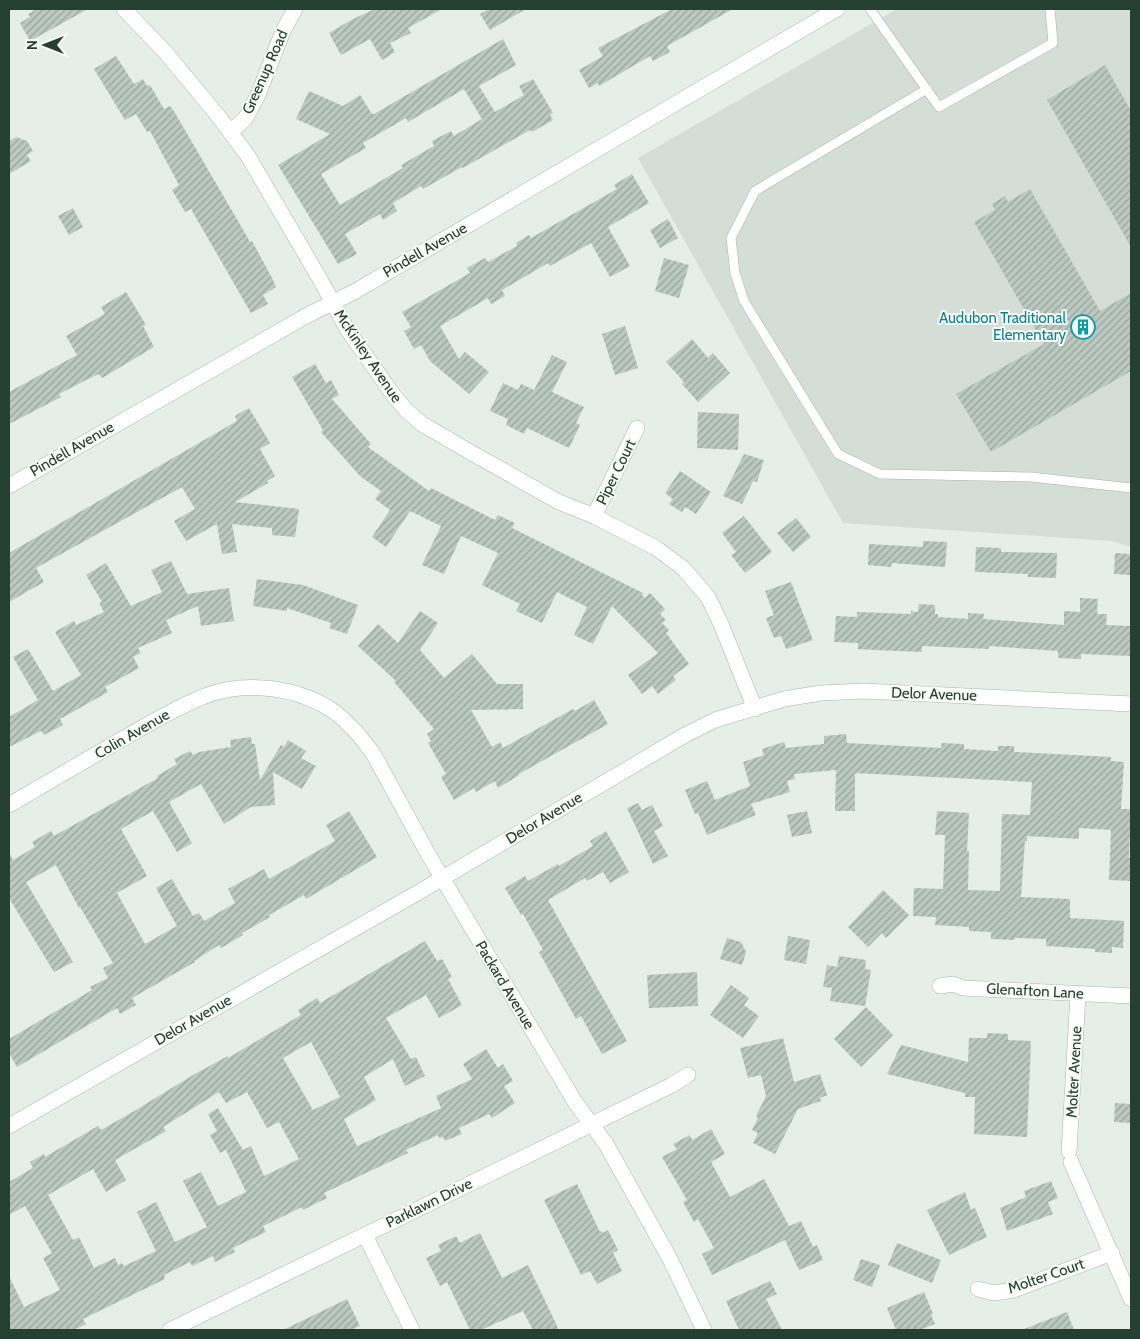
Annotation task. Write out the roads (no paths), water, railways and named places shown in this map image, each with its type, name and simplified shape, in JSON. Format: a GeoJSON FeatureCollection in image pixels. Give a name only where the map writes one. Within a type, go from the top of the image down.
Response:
{"type":"FeatureCollection","features":[{"type":"Feature","properties":{"kind":"street","name":"McKinley Avenue"},"geometry":{"type":"LineString","coordinates":[[124,9],[166,53],[219,117],[248,156],[347,329],[394,396],[407,411],[422,424],[559,502],[594,516],[656,548],[683,568],[708,597],[721,624],[754,709]]}},
{"type":"Feature","properties":{"kind":"street","name":"Greenup Road"},"geometry":{"type":"LineString","coordinates":[[230,132],[245,119],[258,95],[283,31],[295,9]]}},
{"type":"Feature","properties":{"kind":"street","name":"Pindell Avenue"},"geometry":{"type":"LineString","coordinates":[[9,486],[306,316],[332,303],[838,9]]}},
{"type":"Feature","properties":{"kind":"street","name":"Piper Court"},"geometry":{"type":"LineString","coordinates":[[594,516],[638,428]]}},
{"type":"Feature","properties":{"kind":"street","name":"Colin Avenue"},"geometry":{"type":"LineString","coordinates":[[9,805],[168,713],[205,695],[237,688],[264,688]]}},
{"type":"Feature","properties":{"kind":"street","name":"Packard Avenue"},"geometry":{"type":"LineString","coordinates":[[264,688],[303,696],[335,712],[350,725],[374,755],[442,878],[575,1102],[606,1144],[670,1259],[704,1330]]}},
{"type":"Feature","properties":{"kind":"street","name":"Delor Avenue"},"geometry":{"type":"LineString","coordinates":[[9,1126],[442,878],[685,735],[715,720],[784,699],[821,693],[864,692],[1131,704]]}},
{"type":"Feature","properties":{"kind":"street","name":"Glenafton Lane"},"geometry":{"type":"LineString","coordinates":[[940,986],[953,984],[963,988],[1131,996]]}},
{"type":"Feature","properties":{"kind":"street","name":"Molter Avenue"},"geometry":{"type":"LineString","coordinates":[[1078,994],[1070,1156],[1131,1298]]}},
{"type":"Feature","properties":{"kind":"street","name":"Parklawn Drive"},"geometry":{"type":"LineString","coordinates":[[170,1330],[688,1076]]}},
{"type":"Feature","properties":{"kind":"street"},"geometry":{"type":"LineString","coordinates":[[365,1235],[412,1330]]}},
{"type":"Feature","properties":{"kind":"street","name":"Molter Court"},"geometry":{"type":"LineString","coordinates":[[978,1289],[994,1293],[1014,1290],[1112,1252]]}},
{"type":"Feature","properties":{"kind":"lane"},"geometry":{"type":"LineString","coordinates":[[870,9],[939,107],[1052,43],[1050,9]]}},
{"type":"Feature","properties":{"kind":"lane"},"geometry":{"type":"LineString","coordinates":[[927,89],[755,191],[731,238],[735,273],[744,301],[838,454],[880,474],[1031,478],[1131,488]]}},
{"type":"Feature","properties":{"kind":"place","name":"Audubon Traditional Elementary"},"geometry":{"type":"Point","coordinates":[1083,327]}}]}
